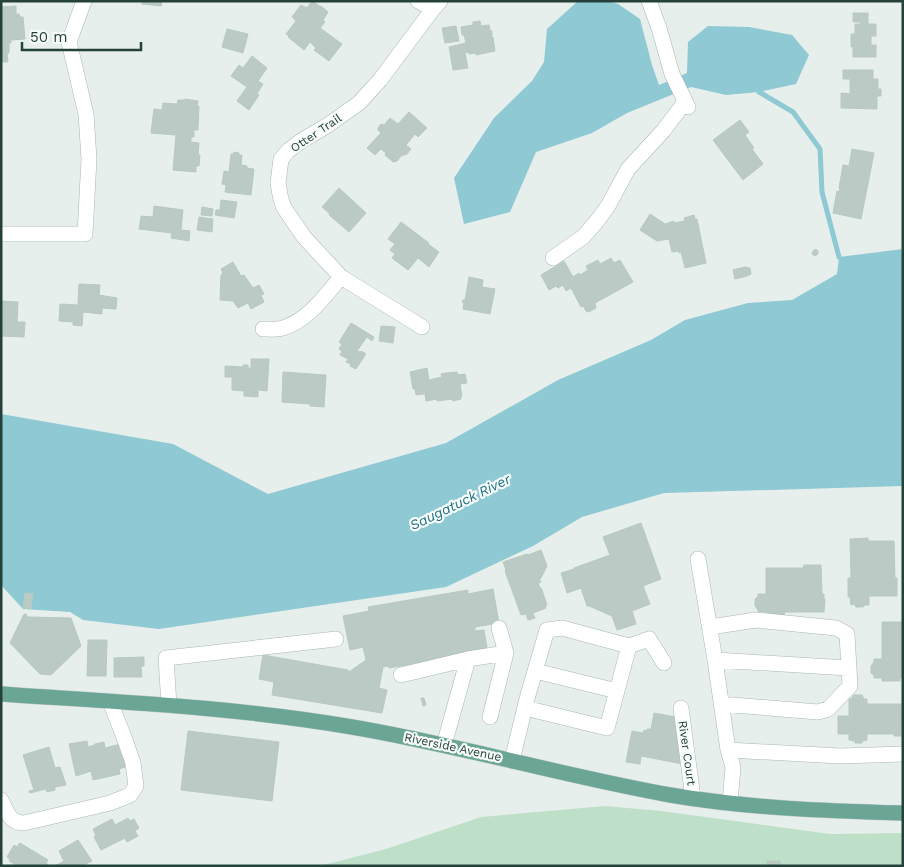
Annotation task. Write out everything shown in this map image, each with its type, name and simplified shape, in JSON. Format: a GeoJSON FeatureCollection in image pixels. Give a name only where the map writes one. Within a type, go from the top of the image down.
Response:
{"type":"FeatureCollection","features":[{"type":"Feature","properties":{"kind":"main road","name":"Riverside Avenue"},"geometry":{"type":"LineString","coordinates":[[1,694],[169,705],[319,721],[444,744],[617,784],[693,798],[790,809],[903,813]]}},
{"type":"Feature","properties":{"kind":"street"},"geometry":{"type":"LineString","coordinates":[[1,234],[85,234],[89,159],[86,114],[69,42],[84,1]]}},
{"type":"Feature","properties":{"kind":"street"},"geometry":{"type":"LineString","coordinates":[[418,1],[437,5]]}},
{"type":"Feature","properties":{"kind":"street"},"geometry":{"type":"LineString","coordinates":[[553,258],[583,237],[597,221],[608,206],[628,169],[687,104],[672,74],[649,1]]}},
{"type":"Feature","properties":{"kind":"street","name":"Otter Trail"},"geometry":{"type":"LineString","coordinates":[[422,327],[341,277],[304,237],[293,221],[283,206],[278,183],[281,159],[289,150],[359,103],[380,80],[437,5]]}},
{"type":"Feature","properties":{"kind":"street"},"geometry":{"type":"LineString","coordinates":[[263,329],[282,328],[297,321],[317,305],[341,277]]}},
{"type":"Feature","properties":{"kind":"street"},"geometry":{"type":"LineString","coordinates":[[698,559],[728,750],[733,767],[730,803]]}},
{"type":"Feature","properties":{"kind":"street"},"geometry":{"type":"LineString","coordinates":[[710,627],[756,620],[836,628],[847,634],[850,686],[828,710],[818,712],[721,704]]}},
{"type":"Feature","properties":{"kind":"street"},"geometry":{"type":"LineString","coordinates":[[490,717],[506,654],[499,628]]}},
{"type":"Feature","properties":{"kind":"street"},"geometry":{"type":"LineString","coordinates":[[512,760],[547,630],[562,628],[628,646],[649,639],[664,663]]}},
{"type":"Feature","properties":{"kind":"street"},"geometry":{"type":"LineString","coordinates":[[169,705],[166,658],[336,639]]}},
{"type":"Feature","properties":{"kind":"street"},"geometry":{"type":"LineString","coordinates":[[525,708],[607,728],[628,646]]}},
{"type":"Feature","properties":{"kind":"street"},"geometry":{"type":"LineString","coordinates":[[401,675],[468,660],[506,654]]}},
{"type":"Feature","properties":{"kind":"street"},"geometry":{"type":"LineString","coordinates":[[444,744],[468,660]]}},
{"type":"Feature","properties":{"kind":"street"},"geometry":{"type":"LineString","coordinates":[[715,660],[848,668]]}},
{"type":"Feature","properties":{"kind":"street"},"geometry":{"type":"LineString","coordinates":[[535,671],[617,691]]}},
{"type":"Feature","properties":{"kind":"street"},"geometry":{"type":"LineString","coordinates":[[1,800],[11,819],[16,823],[24,823],[110,803],[130,795],[136,786],[133,763],[110,701]]}},
{"type":"Feature","properties":{"kind":"street","name":"River Court"},"geometry":{"type":"LineString","coordinates":[[681,708],[693,798]]}},
{"type":"Feature","properties":{"kind":"street"},"geometry":{"type":"LineString","coordinates":[[728,750],[840,756],[903,754]]}},
{"type":"Feature","properties":{"kind":"green space"},"geometry":{"type":"Polygon","coordinates":[[[605,806],[661,811],[830,834],[903,833],[903,866],[320,866],[386,849],[481,817],[605,806]]]}},
{"type":"Feature","properties":{"kind":"water"},"geometry":{"type":"Polygon","coordinates":[[[578,1],[607,1],[618,4],[640,19],[659,85],[687,73],[688,42],[708,26],[749,27],[792,35],[809,55],[796,84],[759,92],[726,95],[691,87],[627,113],[592,133],[536,152],[510,212],[464,224],[454,178],[494,118],[532,81],[544,62],[547,29],[578,1]]]}},
{"type":"Feature","properties":{"kind":"water","name":"Saugatuck River"},"geometry":{"type":"Polygon","coordinates":[[[903,249],[903,486],[664,493],[582,517],[533,546],[446,587],[159,629],[83,620],[70,612],[23,609],[1,585],[1,414],[173,444],[268,494],[446,443],[558,380],[651,340],[685,320],[748,303],[792,300],[837,274],[839,257],[903,249]]]}},
{"type":"Feature","properties":{"kind":"building"},"geometry":{"type":"Polygon","coordinates":[[[142,1],[162,1],[161,6],[142,4],[142,1]]]}},
{"type":"Feature","properties":{"kind":"building"},"geometry":{"type":"Polygon","coordinates":[[[312,1],[328,12],[323,20],[325,22],[320,28],[342,44],[329,61],[314,50],[316,48],[310,42],[304,50],[286,34],[296,21],[292,17],[301,5],[307,8],[312,1]]]}},
{"type":"Feature","properties":{"kind":"building"},"geometry":{"type":"Polygon","coordinates":[[[16,6],[16,14],[23,17],[25,39],[11,40],[11,43],[9,43],[9,53],[7,53],[8,62],[1,62],[1,7],[16,6]]]}},
{"type":"Feature","properties":{"kind":"building"},"geometry":{"type":"Polygon","coordinates":[[[853,13],[868,13],[868,24],[876,24],[876,36],[871,36],[871,45],[876,45],[876,57],[853,57],[851,34],[855,34],[855,24],[861,24],[860,22],[853,22],[853,13]]]}},
{"type":"Feature","properties":{"kind":"building"},"geometry":{"type":"Polygon","coordinates":[[[480,21],[481,26],[489,25],[490,31],[492,31],[491,35],[495,51],[476,55],[476,53],[465,53],[468,68],[453,70],[449,47],[466,43],[461,27],[473,25],[473,22],[480,21]]]}},
{"type":"Feature","properties":{"kind":"building"},"geometry":{"type":"Polygon","coordinates":[[[456,26],[459,41],[445,43],[442,28],[456,26]]]}},
{"type":"Feature","properties":{"kind":"building"},"geometry":{"type":"Polygon","coordinates":[[[227,29],[248,34],[243,53],[222,47],[227,29]]]}},
{"type":"Feature","properties":{"kind":"building"},"geometry":{"type":"Polygon","coordinates":[[[252,56],[267,68],[258,81],[263,84],[257,94],[259,95],[249,110],[237,101],[247,87],[231,76],[239,65],[243,68],[252,56]]]}},
{"type":"Feature","properties":{"kind":"building"},"geometry":{"type":"Polygon","coordinates":[[[843,70],[873,70],[873,79],[878,79],[878,89],[881,89],[881,96],[877,96],[877,109],[841,108],[841,93],[850,94],[850,79],[843,79],[843,70]]]}},
{"type":"Feature","properties":{"kind":"building"},"geometry":{"type":"Polygon","coordinates":[[[178,100],[198,101],[197,106],[199,106],[198,130],[194,130],[194,137],[191,137],[191,142],[199,143],[199,166],[196,166],[196,172],[173,170],[176,135],[151,133],[154,109],[162,110],[163,103],[177,104],[178,100]]]}},
{"type":"Feature","properties":{"kind":"building"},"geometry":{"type":"Polygon","coordinates":[[[409,112],[427,128],[418,137],[415,134],[406,145],[411,149],[407,154],[393,162],[381,149],[375,155],[367,148],[381,133],[378,128],[381,124],[384,125],[390,118],[398,124],[409,112]]]}},
{"type":"Feature","properties":{"kind":"building"},"geometry":{"type":"Polygon","coordinates":[[[740,120],[749,132],[745,135],[754,148],[752,149],[763,164],[743,180],[713,140],[740,120]]]}},
{"type":"Feature","properties":{"kind":"building"},"geometry":{"type":"Polygon","coordinates":[[[852,149],[874,153],[861,219],[833,213],[837,191],[839,192],[840,188],[843,165],[849,166],[852,149]]]}},
{"type":"Feature","properties":{"kind":"building"},"geometry":{"type":"Polygon","coordinates":[[[234,152],[242,155],[241,165],[254,169],[251,195],[225,192],[226,185],[222,184],[224,171],[229,172],[231,154],[234,152]]]}},
{"type":"Feature","properties":{"kind":"building"},"geometry":{"type":"Polygon","coordinates":[[[339,188],[366,213],[349,232],[322,207],[339,188]]]}},
{"type":"Feature","properties":{"kind":"building"},"geometry":{"type":"Polygon","coordinates":[[[221,200],[237,202],[234,218],[215,215],[216,210],[220,210],[221,200]]]}},
{"type":"Feature","properties":{"kind":"building"},"geometry":{"type":"Polygon","coordinates":[[[154,206],[183,210],[181,230],[190,231],[189,241],[171,238],[172,233],[139,229],[141,216],[153,217],[154,206]]]}},
{"type":"Feature","properties":{"kind":"building"},"geometry":{"type":"Polygon","coordinates":[[[202,207],[213,209],[212,216],[201,215],[202,207]]]}},
{"type":"Feature","properties":{"kind":"building"},"geometry":{"type":"Polygon","coordinates":[[[650,214],[665,224],[674,221],[674,223],[685,221],[684,218],[694,215],[695,219],[697,219],[706,263],[685,268],[681,252],[672,252],[669,239],[657,241],[640,230],[650,214]]]}},
{"type":"Feature","properties":{"kind":"building"},"geometry":{"type":"Polygon","coordinates":[[[199,217],[213,219],[212,232],[197,230],[199,217]]]}},
{"type":"Feature","properties":{"kind":"building"},"geometry":{"type":"Polygon","coordinates":[[[401,222],[439,252],[429,267],[418,258],[408,270],[392,258],[395,254],[390,250],[395,244],[388,239],[401,222]]]}},
{"type":"Feature","properties":{"kind":"building"},"geometry":{"type":"Polygon","coordinates":[[[816,249],[818,254],[815,256],[812,254],[816,249]]]}},
{"type":"Feature","properties":{"kind":"building"},"geometry":{"type":"Polygon","coordinates":[[[611,258],[614,263],[620,260],[633,282],[595,303],[596,308],[589,312],[583,306],[581,307],[571,288],[566,291],[563,285],[549,290],[541,275],[564,261],[573,277],[588,270],[586,266],[598,260],[600,264],[611,258]]]}},
{"type":"Feature","properties":{"kind":"building"},"geometry":{"type":"Polygon","coordinates":[[[233,262],[241,276],[244,275],[253,288],[259,285],[264,294],[261,295],[264,302],[251,309],[248,303],[238,308],[233,301],[220,300],[221,275],[223,273],[221,269],[233,262]]]}},
{"type":"Feature","properties":{"kind":"building"},"geometry":{"type":"Polygon","coordinates":[[[745,267],[750,268],[751,274],[735,279],[733,270],[745,267]]]}},
{"type":"Feature","properties":{"kind":"building"},"geometry":{"type":"Polygon","coordinates":[[[469,277],[483,280],[482,287],[495,289],[490,314],[463,309],[464,302],[462,302],[465,300],[469,277]]]}},
{"type":"Feature","properties":{"kind":"building"},"geometry":{"type":"Polygon","coordinates":[[[79,284],[100,285],[99,295],[117,298],[116,309],[102,308],[102,314],[83,312],[82,326],[73,325],[73,322],[59,321],[60,304],[78,305],[79,284]]]}},
{"type":"Feature","properties":{"kind":"building"},"geometry":{"type":"Polygon","coordinates":[[[2,301],[18,302],[17,322],[25,322],[24,337],[1,336],[2,301]]]}},
{"type":"Feature","properties":{"kind":"building"},"geometry":{"type":"Polygon","coordinates":[[[351,323],[374,337],[372,341],[367,337],[357,351],[366,354],[356,369],[346,362],[348,359],[340,355],[342,351],[339,349],[342,344],[339,342],[351,323]]]}},
{"type":"Feature","properties":{"kind":"building"},"geometry":{"type":"Polygon","coordinates":[[[381,326],[395,327],[393,343],[379,341],[381,326]]]}},
{"type":"Feature","properties":{"kind":"building"},"geometry":{"type":"Polygon","coordinates":[[[251,359],[269,359],[267,391],[258,390],[258,397],[244,396],[244,391],[232,390],[232,377],[225,377],[225,366],[243,367],[243,365],[248,365],[248,368],[251,368],[251,359]]]}},
{"type":"Feature","properties":{"kind":"building"},"geometry":{"type":"Polygon","coordinates":[[[427,368],[429,380],[442,377],[441,374],[446,373],[457,372],[458,375],[465,374],[467,383],[460,384],[461,399],[453,401],[452,399],[437,401],[437,399],[426,401],[424,388],[424,394],[416,395],[410,372],[427,368]]]}},
{"type":"Feature","properties":{"kind":"building"},"geometry":{"type":"Polygon","coordinates":[[[283,372],[326,375],[324,407],[282,402],[283,372]]]}},
{"type":"Feature","properties":{"kind":"building"},"geometry":{"type":"Polygon","coordinates":[[[641,523],[661,579],[643,586],[650,604],[632,611],[636,624],[617,630],[612,616],[587,606],[581,588],[567,593],[561,573],[610,555],[603,537],[641,523]]]}},
{"type":"Feature","properties":{"kind":"building"},"geometry":{"type":"Polygon","coordinates":[[[868,538],[868,541],[894,541],[897,596],[869,596],[869,605],[856,607],[854,604],[851,605],[850,597],[848,597],[848,578],[851,578],[850,539],[868,538]]]}},
{"type":"Feature","properties":{"kind":"building"},"geometry":{"type":"Polygon","coordinates":[[[541,550],[547,566],[539,579],[541,582],[538,583],[547,605],[545,605],[546,608],[533,613],[535,618],[528,620],[526,614],[521,615],[503,562],[541,550]]]}},
{"type":"Feature","properties":{"kind":"building"},"geometry":{"type":"Polygon","coordinates":[[[804,565],[821,565],[822,594],[824,594],[825,599],[824,612],[785,612],[784,615],[766,615],[766,612],[758,612],[755,606],[755,599],[758,594],[766,594],[766,568],[803,568],[804,565]]]}},
{"type":"Feature","properties":{"kind":"building"},"geometry":{"type":"Polygon","coordinates":[[[493,589],[499,623],[475,627],[475,631],[484,630],[487,648],[479,649],[480,652],[389,668],[389,666],[383,667],[379,688],[387,690],[382,713],[272,695],[274,682],[259,679],[263,655],[348,670],[349,672],[366,660],[363,647],[350,650],[343,616],[369,611],[368,607],[468,590],[468,594],[493,589]]]}},
{"type":"Feature","properties":{"kind":"building"},"geometry":{"type":"Polygon","coordinates":[[[25,593],[33,594],[31,609],[23,608],[25,593]]]}},
{"type":"Feature","properties":{"kind":"building"},"geometry":{"type":"Polygon","coordinates":[[[24,614],[28,617],[71,618],[81,646],[51,675],[40,674],[10,643],[24,614]]]}},
{"type":"Feature","properties":{"kind":"building"},"geometry":{"type":"Polygon","coordinates":[[[882,622],[903,622],[903,678],[900,678],[900,681],[882,681],[882,678],[874,678],[874,675],[871,673],[874,659],[882,659],[882,622]]]}},
{"type":"Feature","properties":{"kind":"building"},"geometry":{"type":"Polygon","coordinates":[[[88,640],[107,640],[106,676],[87,676],[88,640]]]}},
{"type":"Feature","properties":{"kind":"building"},"geometry":{"type":"Polygon","coordinates":[[[144,657],[144,666],[141,666],[142,677],[114,677],[114,658],[144,657]]]}},
{"type":"Feature","properties":{"kind":"building"},"geometry":{"type":"Polygon","coordinates":[[[854,695],[862,695],[864,699],[867,699],[867,704],[903,704],[903,736],[867,734],[867,740],[862,741],[862,743],[855,743],[855,741],[849,740],[849,734],[838,734],[838,716],[849,716],[849,699],[854,695]]]}},
{"type":"Feature","properties":{"kind":"building"},"geometry":{"type":"Polygon","coordinates":[[[421,698],[424,698],[426,705],[423,706],[421,698]]]}},
{"type":"Feature","properties":{"kind":"building"},"geometry":{"type":"Polygon","coordinates":[[[654,713],[676,717],[683,764],[641,756],[640,764],[626,762],[632,731],[643,733],[644,730],[651,729],[654,713]]]}},
{"type":"Feature","properties":{"kind":"building"},"geometry":{"type":"Polygon","coordinates":[[[188,731],[279,742],[272,801],[181,790],[188,731]]]}},
{"type":"Feature","properties":{"kind":"building"},"geometry":{"type":"Polygon","coordinates":[[[87,741],[88,747],[104,742],[105,748],[121,744],[125,767],[119,769],[120,774],[93,780],[91,771],[76,776],[69,744],[87,741]]]}},
{"type":"Feature","properties":{"kind":"building"},"geometry":{"type":"Polygon","coordinates":[[[49,747],[55,768],[60,767],[66,785],[55,787],[55,790],[47,792],[46,789],[30,793],[29,791],[34,790],[23,755],[49,747]]]}},
{"type":"Feature","properties":{"kind":"building"},"geometry":{"type":"Polygon","coordinates":[[[128,818],[130,821],[134,819],[139,828],[135,831],[138,836],[127,842],[125,838],[101,850],[94,837],[96,836],[93,829],[112,819],[115,825],[128,818]]]}},
{"type":"Feature","properties":{"kind":"building"},"geometry":{"type":"Polygon","coordinates":[[[78,840],[92,861],[82,866],[55,866],[64,861],[59,851],[78,840]]]}},
{"type":"Feature","properties":{"kind":"building"},"geometry":{"type":"Polygon","coordinates":[[[20,843],[48,860],[46,863],[50,866],[18,866],[9,861],[10,859],[7,857],[14,845],[17,847],[20,843]]]}},
{"type":"Feature","properties":{"kind":"building"},"geometry":{"type":"Polygon","coordinates":[[[767,861],[780,861],[780,866],[767,866],[767,861]]]}},
{"type":"Feature","properties":{"kind":"waterway"},"geometry":{"type":"LineString","coordinates":[[759,92],[793,112],[820,149],[822,192],[839,257]]}}]}
